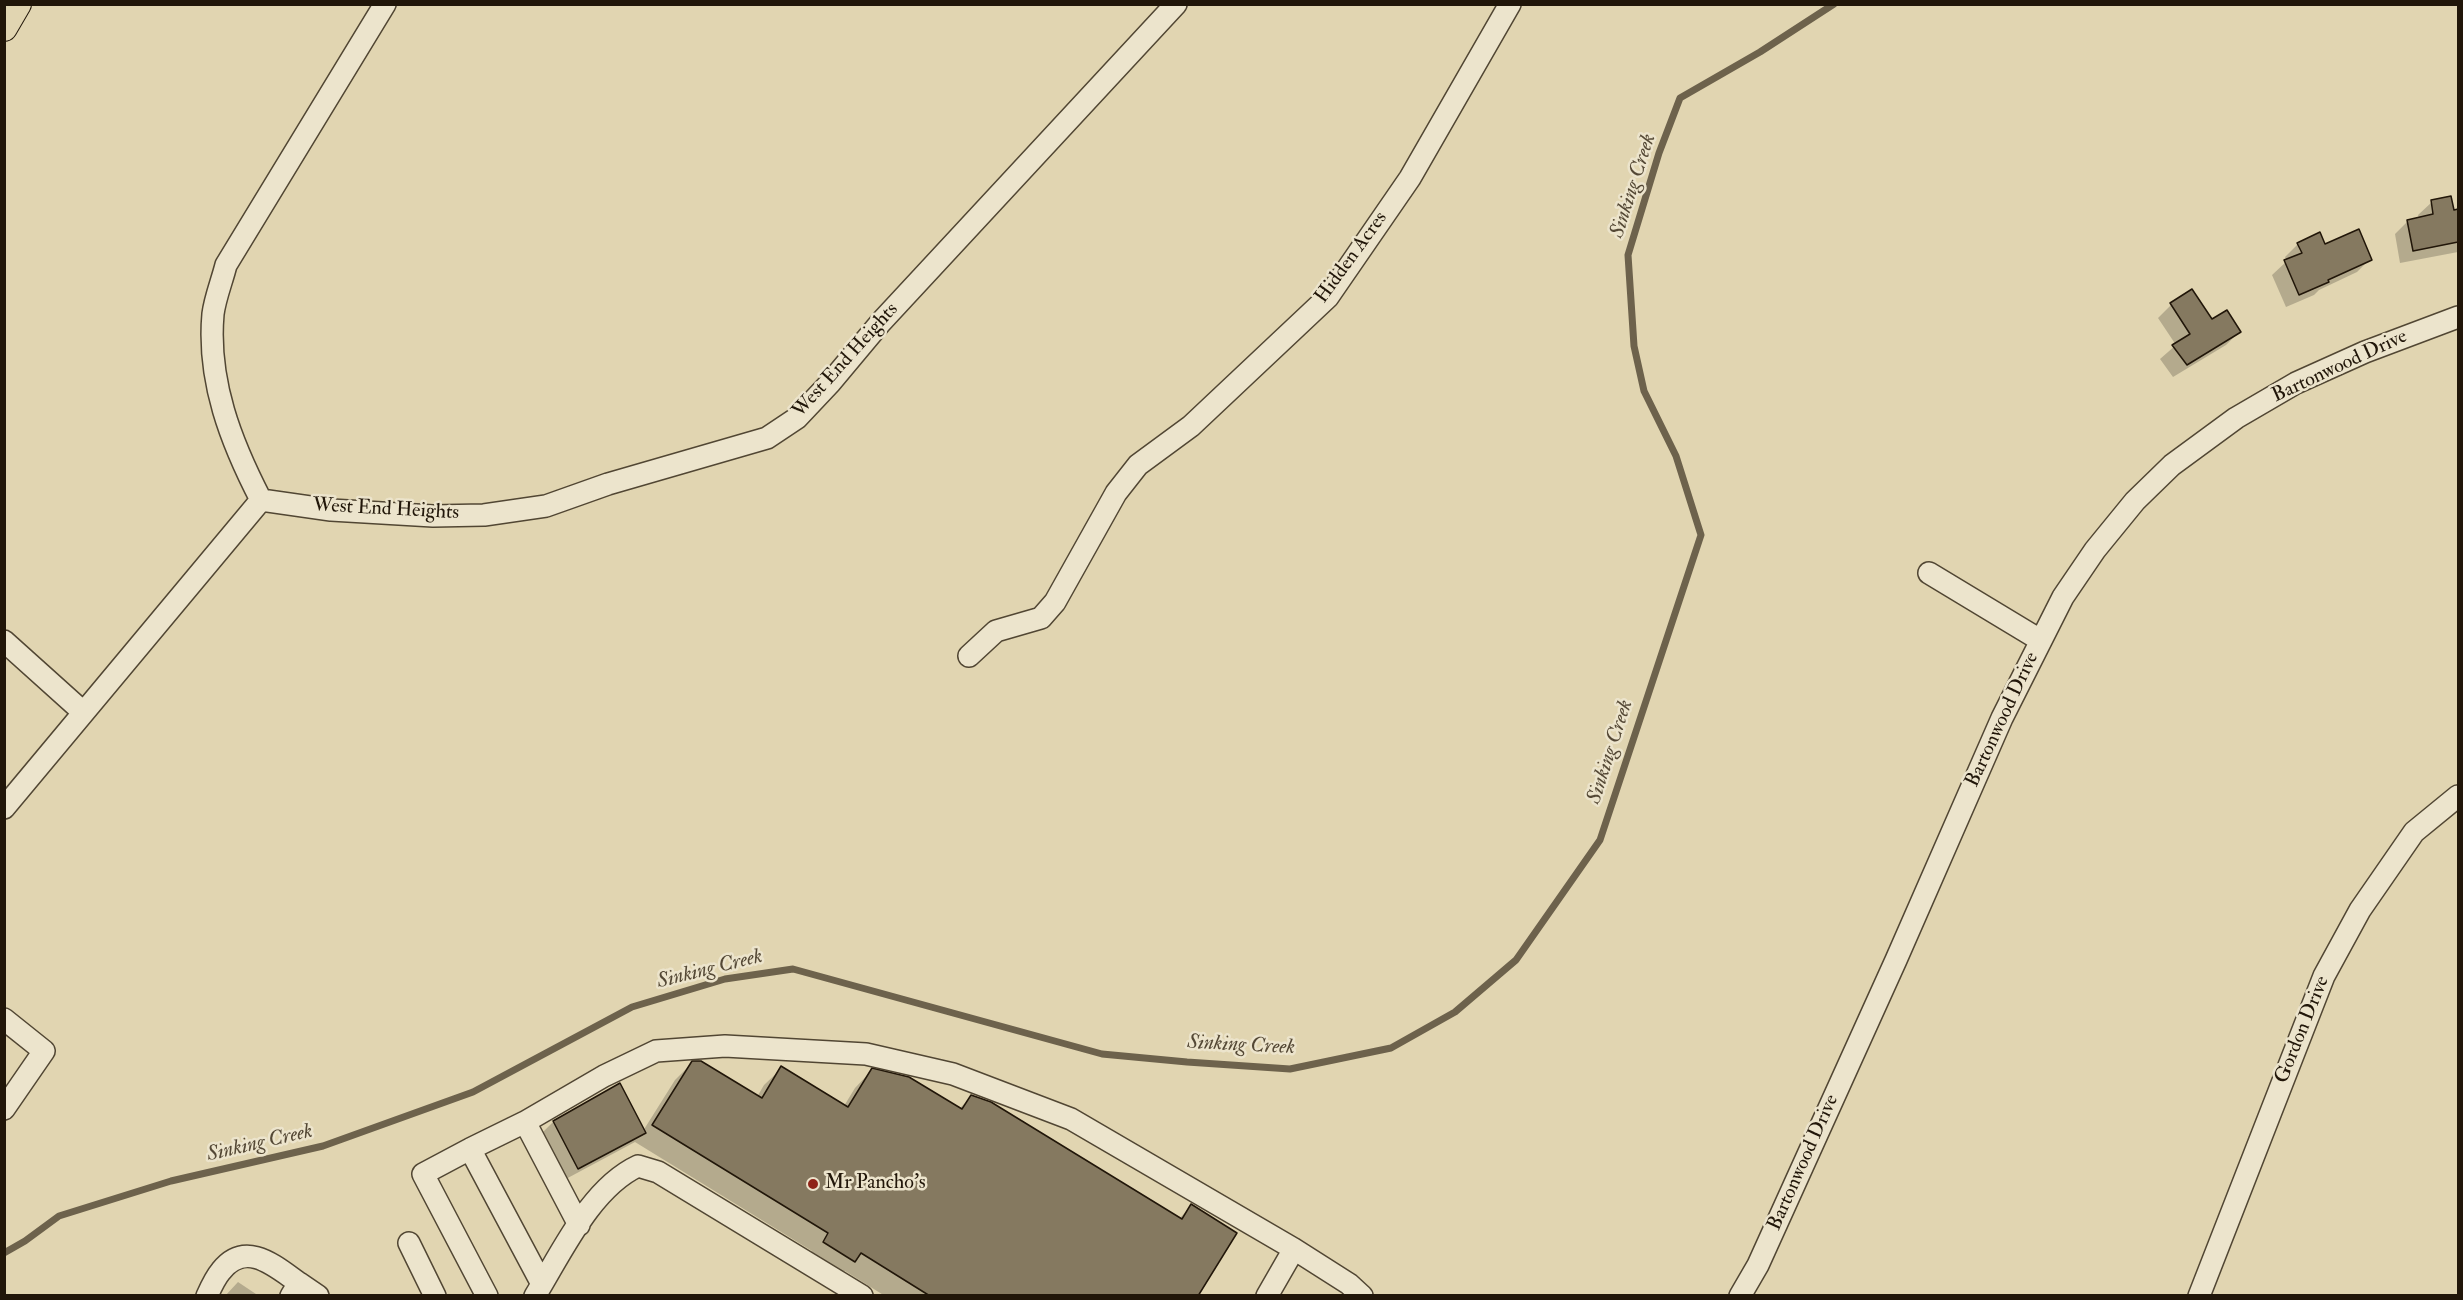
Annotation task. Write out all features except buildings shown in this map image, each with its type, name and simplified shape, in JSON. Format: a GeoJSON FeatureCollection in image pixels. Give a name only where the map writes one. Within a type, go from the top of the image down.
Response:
{"type":"FeatureCollection","features":[{"type":"Feature","properties":{"kind":"main road"},"geometry":{"type":"LineString","coordinates":[[4,28],[18,4]]}},
{"type":"Feature","properties":{"kind":"street"},"geometry":{"type":"LineString","coordinates":[[4,808],[261,500],[241,460],[219,398],[212,349],[213,312],[226,265],[385,4]]}},
{"type":"Feature","properties":{"kind":"street","name":"West End Heights"},"geometry":{"type":"LineString","coordinates":[[261,500],[331,510],[433,516],[484,514],[546,506],[608,484],[767,438],[797,418],[830,383],[881,322],[1176,4]]}},
{"type":"Feature","properties":{"kind":"street","name":"Hidden Acres"},"geometry":{"type":"LineString","coordinates":[[969,656],[996,631],[1041,618],[1055,602],[1116,493],[1138,465],[1191,426],[1328,297],[1410,178],[1510,4]]}},
{"type":"Feature","properties":{"kind":"street","name":"Bartonwood Drive"},"geometry":{"type":"LineString","coordinates":[[1740,1296],[1758,1266],[2002,718],[2063,597],[2095,550],[2135,501],[2172,465],[2236,418],[2296,383],[2365,352],[2458,317]]}},
{"type":"Feature","properties":{"kind":"street"},"geometry":{"type":"LineString","coordinates":[[1929,573],[2040,640]]}},
{"type":"Feature","properties":{"kind":"street"},"geometry":{"type":"LineString","coordinates":[[4,641],[83,712]]}},
{"type":"Feature","properties":{"kind":"street","name":"Gordon Drive"},"geometry":{"type":"LineString","coordinates":[[2199,1296],[2324,976],[2360,910],[2414,832],[2458,796]]}},
{"type":"Feature","properties":{"kind":"street"},"geometry":{"type":"LineString","coordinates":[[4,1019],[44,1051],[4,1108]]}},
{"type":"Feature","properties":{"kind":"street"},"geometry":{"type":"LineString","coordinates":[[487,1296],[423,1174],[525,1122],[604,1076],[656,1051],[725,1046],[866,1054],[954,1074],[1071,1119],[1294,1249],[1349,1284],[1362,1296]]}},
{"type":"Feature","properties":{"kind":"street"},"geometry":{"type":"LineString","coordinates":[[525,1122],[579,1225]]}},
{"type":"Feature","properties":{"kind":"street"},"geometry":{"type":"LineString","coordinates":[[470,1149],[538,1290]]}},
{"type":"Feature","properties":{"kind":"street"},"geometry":{"type":"LineString","coordinates":[[538,1290],[595,1199],[614,1180],[638,1166],[658,1172],[862,1296]]}},
{"type":"Feature","properties":{"kind":"street"},"geometry":{"type":"LineString","coordinates":[[410,1243],[435,1296]]}},
{"type":"Feature","properties":{"kind":"street"},"geometry":{"type":"LineString","coordinates":[[1267,1296],[1294,1249]]}},
{"type":"Feature","properties":{"kind":"street"},"geometry":{"type":"LineString","coordinates":[[207,1296],[222,1269],[240,1257],[257,1256],[295,1289],[318,1296]]}},
{"type":"Feature","properties":{"kind":"waterway","name":"Sinking Creek"},"geometry":{"type":"LineString","coordinates":[[4,1253],[59,1216],[171,1181],[323,1146],[473,1092],[632,1007],[725,979],[793,969],[1102,1054],[1290,1069],[1391,1048],[1455,1012],[1516,960],[1600,840],[1701,535],[1676,456],[1644,391],[1634,346],[1628,255],[1659,153],[1680,98],[1760,52],[1834,4]]}},
{"type":"Feature","properties":{"kind":"place","name":"Mr Pancho's"},"geometry":{"type":"Point","coordinates":[813,1184]}}]}
